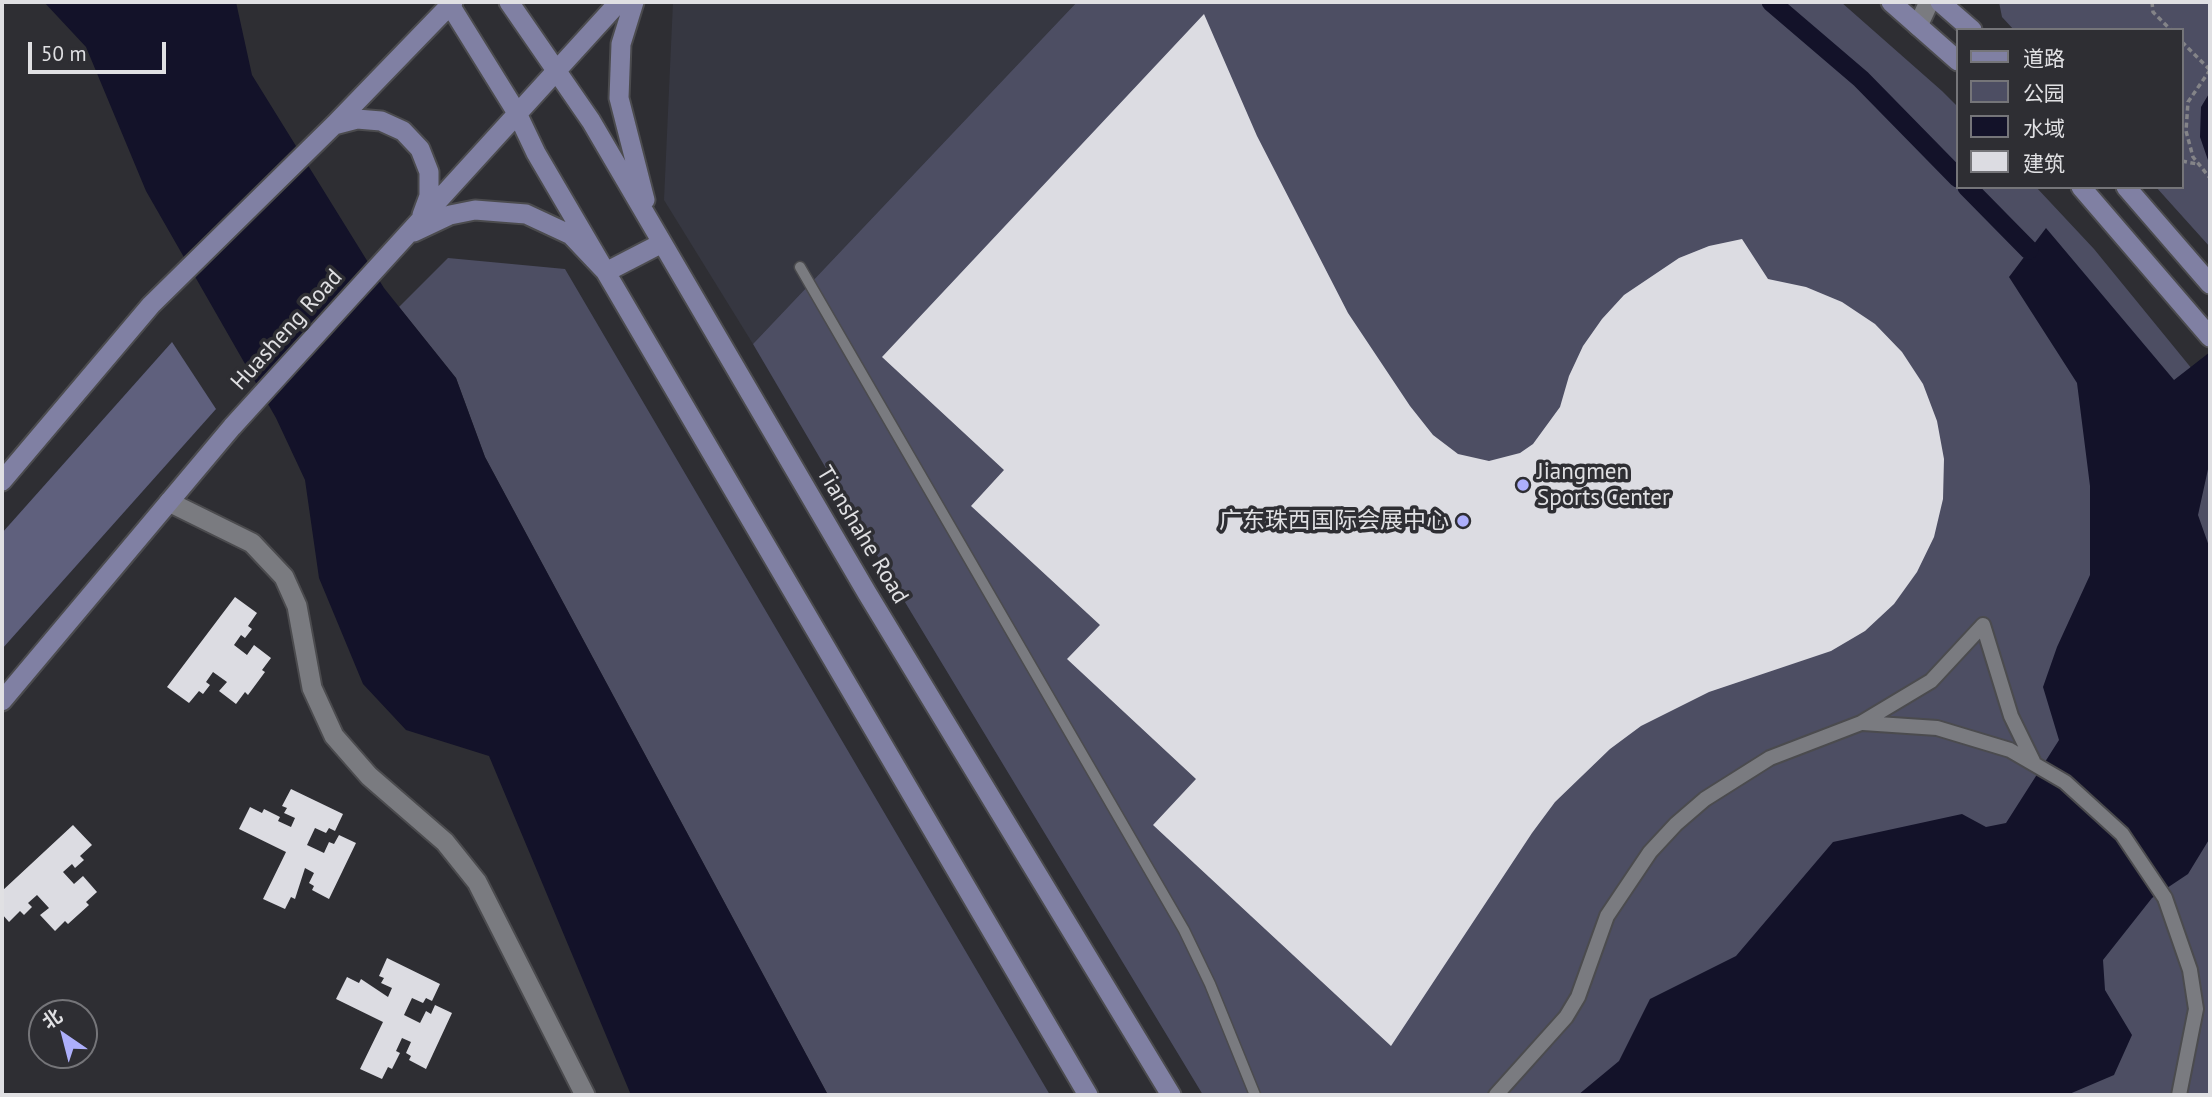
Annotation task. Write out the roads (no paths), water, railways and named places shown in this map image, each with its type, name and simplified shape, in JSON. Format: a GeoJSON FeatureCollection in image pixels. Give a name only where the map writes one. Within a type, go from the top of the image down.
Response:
{"type":"FeatureCollection","features":[{"type":"Feature","properties":{"kind":"main road","name":"Tianshahe Road"},"geometry":{"type":"LineString","coordinates":[[509,2],[591,121],[874,605],[1171,1095]]}},
{"type":"Feature","properties":{"kind":"main road","name":"Huasheng Road"},"geometry":{"type":"LineString","coordinates":[[2,701],[232,427],[619,2]]}},
{"type":"Feature","properties":{"kind":"main road"},"geometry":{"type":"LineString","coordinates":[[634,2],[621,44],[619,98],[651,225]]}},
{"type":"Feature","properties":{"kind":"main road"},"geometry":{"type":"LineString","coordinates":[[1891,2],[1956,59]]}},
{"type":"Feature","properties":{"kind":"main road"},"geometry":{"type":"LineString","coordinates":[[1940,2],[1970,28]]}},
{"type":"Feature","properties":{"kind":"main road"},"geometry":{"type":"LineString","coordinates":[[2,481],[151,305],[334,125],[451,4],[1088,1095]]}},
{"type":"Feature","properties":{"kind":"main road"},"geometry":{"type":"LineString","coordinates":[[334,125],[357,119],[381,121],[403,131],[420,149],[429,172],[429,196],[420,219],[404,237]]}},
{"type":"Feature","properties":{"kind":"main road"},"geometry":{"type":"LineString","coordinates":[[2083,189],[2210,337]]}},
{"type":"Feature","properties":{"kind":"main road"},"geometry":{"type":"LineString","coordinates":[[2128,189],[2210,284]]}},
{"type":"Feature","properties":{"kind":"main road"},"geometry":{"type":"LineString","coordinates":[[404,237],[450,215],[475,210],[526,214],[571,236],[606,272]]}},
{"type":"Feature","properties":{"kind":"main road"},"geometry":{"type":"LineString","coordinates":[[606,272],[662,243]]}},
{"type":"Feature","properties":{"kind":"street"},"geometry":{"type":"LineString","coordinates":[[1918,26],[1929,2]]}},
{"type":"Feature","properties":{"kind":"street"},"geometry":{"type":"LineString","coordinates":[[169,502],[246,539],[264,553],[284,577],[297,606],[312,688],[334,736],[369,776],[445,842],[477,882],[585,1095]]}},
{"type":"Feature","properties":{"kind":"street"},"geometry":{"type":"LineString","coordinates":[[1496,1095],[1566,1017],[1578,997],[1607,916],[1650,852],[1676,824],[1716,792],[1770,758],[1861,723],[1931,681],[1983,625],[2011,716],[2033,761]]}},
{"type":"Feature","properties":{"kind":"street"},"geometry":{"type":"LineString","coordinates":[[1861,723],[1912,724],[1962,733],[2033,761],[2066,782],[2122,834],[2165,898],[2180,933],[2196,1009],[2179,1095]]}},
{"type":"Feature","properties":{"kind":"lane"},"geometry":{"type":"LineString","coordinates":[[800,267],[1184,930],[1210,984],[1255,1095]]}},
{"type":"Feature","properties":{"kind":"water"},"geometry":{"type":"Polygon","coordinates":[[[44,2],[236,2],[252,75],[384,288],[456,378],[485,457],[828,1095],[631,1095],[489,756],[406,730],[363,684],[319,578],[305,480],[276,418],[146,191],[86,47],[44,2]]]}},
{"type":"Feature","properties":{"kind":"water"},"geometry":{"type":"Polygon","coordinates":[[[2210,92],[2210,166],[2200,137],[2201,107],[2210,92]]]}},
{"type":"Feature","properties":{"kind":"water"},"geometry":{"type":"Polygon","coordinates":[[[2046,228],[2174,380],[2210,352],[2210,460],[2198,515],[2210,549],[2210,838],[2188,874],[2152,898],[2103,960],[2105,990],[2132,1035],[2114,1075],[2067,1095],[1578,1095],[1619,1061],[1650,999],[1736,956],[1833,842],[1962,814],[1986,827],[2006,823],[2059,740],[2043,687],[2057,647],[2090,575],[2090,486],[2077,383],[2009,277],[2046,228]]]}},
{"type":"Feature","properties":{"kind":"waterway"},"geometry":{"type":"LineString","coordinates":[[1771,2],[1861,79],[1956,176]]}},
{"type":"Feature","properties":{"kind":"waterway"},"geometry":{"type":"LineString","coordinates":[[1969,189],[2029,250]]}},
{"type":"Feature","properties":{"kind":"place","name":"Jiangmen Sports Center"},"geometry":{"type":"Point","coordinates":[1523,485]}},
{"type":"Feature","properties":{"kind":"place","name":"广东珠西国际会展中心"},"geometry":{"type":"Point","coordinates":[1463,521]}}]}
